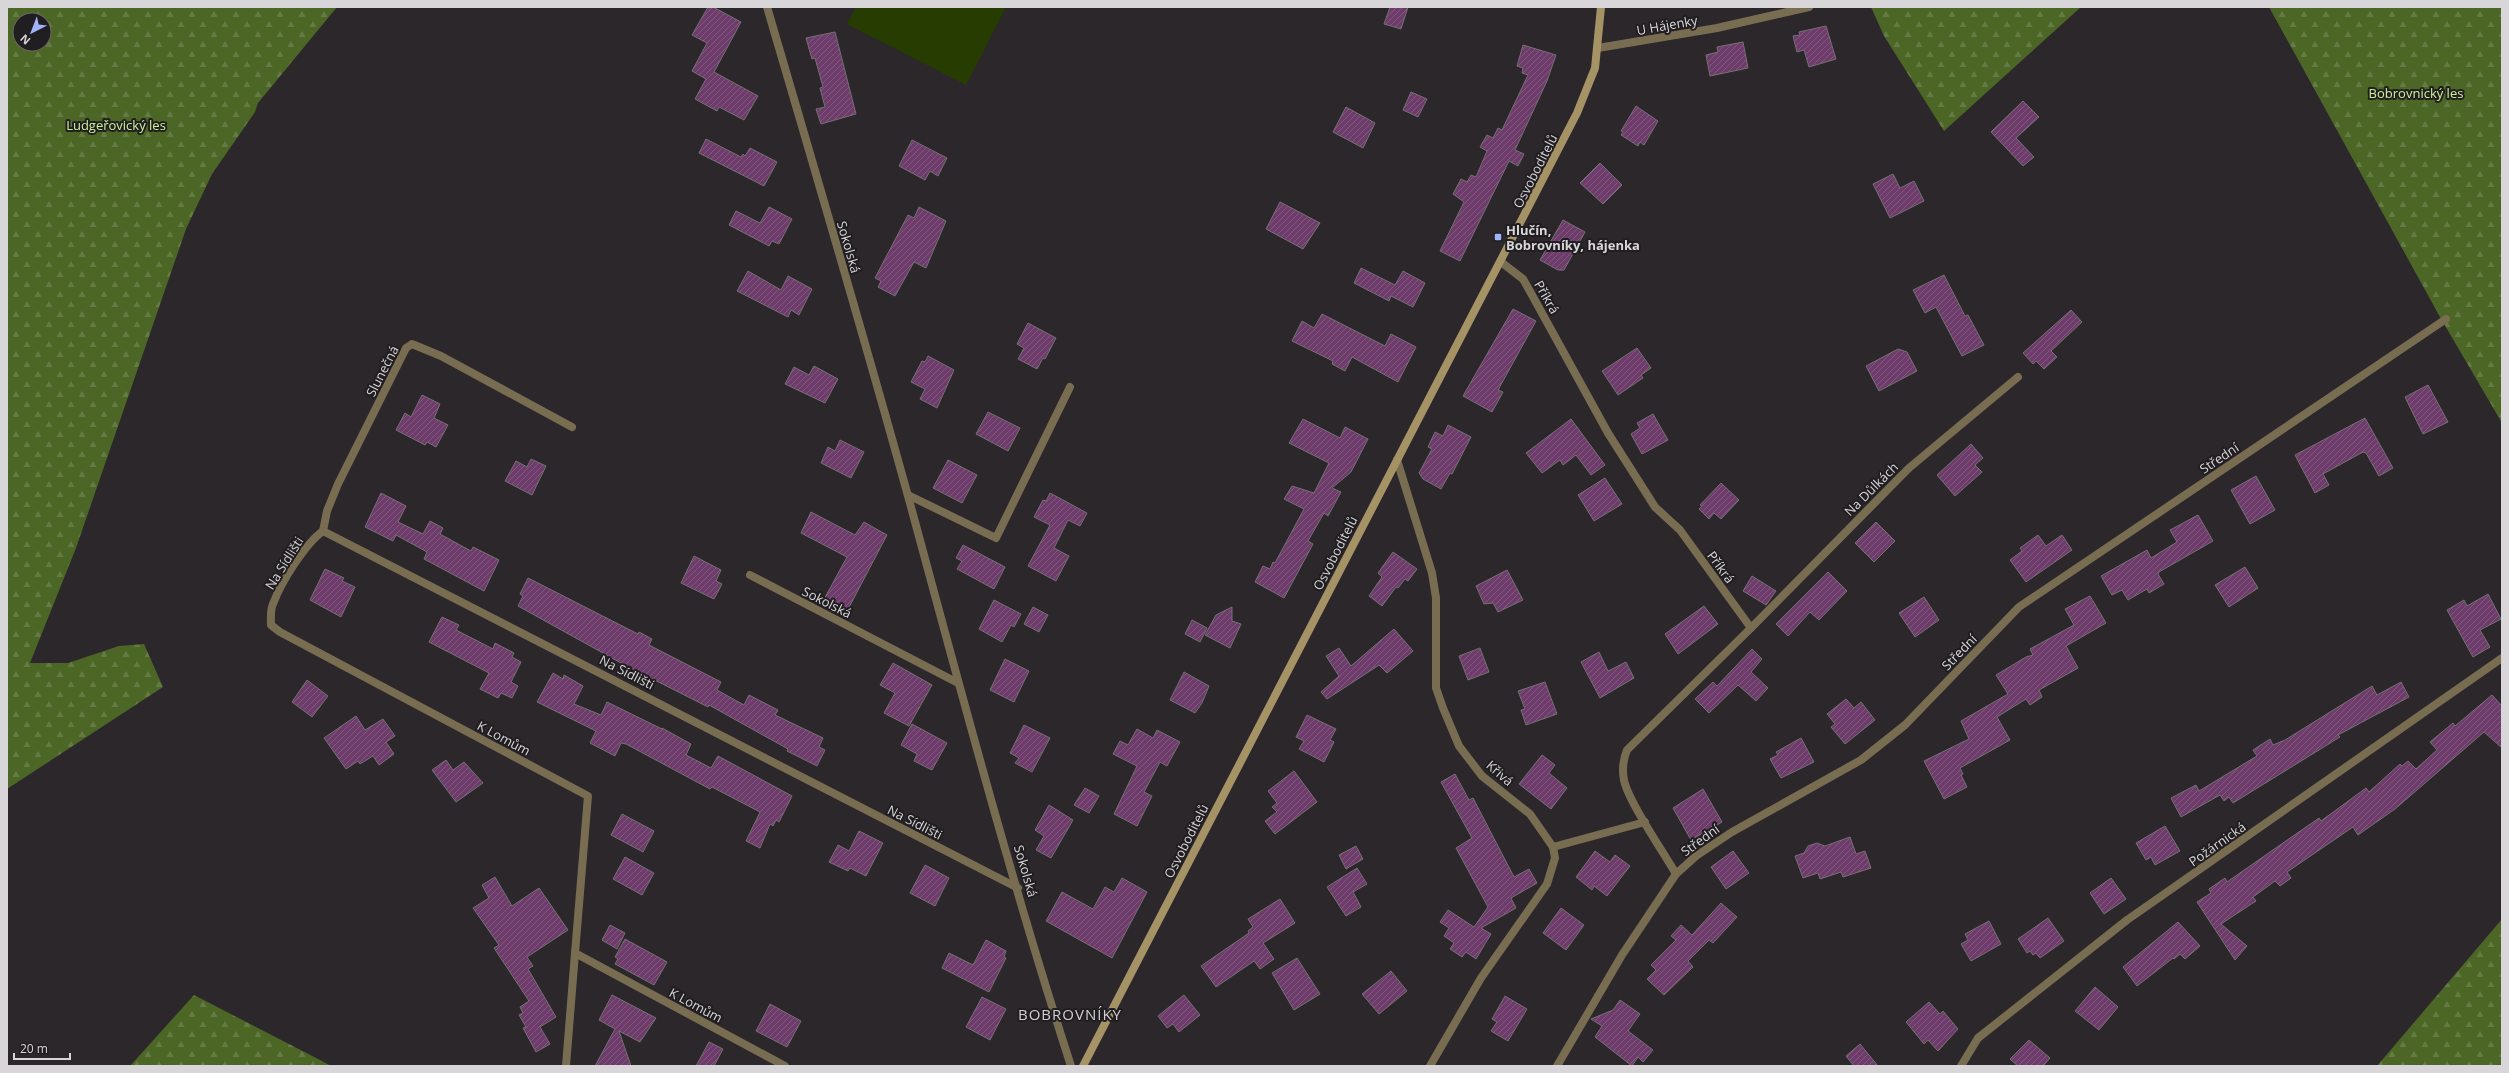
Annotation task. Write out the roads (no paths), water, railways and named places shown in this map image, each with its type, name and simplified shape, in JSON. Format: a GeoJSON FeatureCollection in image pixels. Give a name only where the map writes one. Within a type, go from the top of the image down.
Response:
{"type":"FeatureCollection","features":[{"type":"Feature","properties":{"kind":"street","name":"Sokolská"},"geometry":{"type":"LineString","coordinates":[[767,7],[908,495],[958,683],[1071,1066]]}},
{"type":"Feature","properties":{"kind":"street","name":"Osvoboditelů"},"geometry":{"type":"LineString","coordinates":[[1083,1066],[1578,113],[1595,68],[1601,7]]}},
{"type":"Feature","properties":{"kind":"street","name":"U Hájenky"},"geometry":{"type":"LineString","coordinates":[[1598,48],[1717,28],[1809,7]]}},
{"type":"Feature","properties":{"kind":"street","name":"Příkrá"},"geometry":{"type":"LineString","coordinates":[[1501,262],[1522,279],[1608,433],[1655,507],[1680,530],[1751,628]]}},
{"type":"Feature","properties":{"kind":"street","name":"Střední"},"geometry":{"type":"LineString","coordinates":[[1557,1066],[1598,992],[1676,874],[1696,856],[1732,832],[1861,760],[1905,725],[2019,607],[2446,319]]}},
{"type":"Feature","properties":{"kind":"street","name":"Slunečná"},"geometry":{"type":"LineString","coordinates":[[323,531],[327,511],[338,484],[406,348],[412,344],[441,356],[572,427]]}},
{"type":"Feature","properties":{"kind":"street","name":"Na Důlkách"},"geometry":{"type":"LineString","coordinates":[[1751,628],[1909,468],[2018,377]]}},
{"type":"Feature","properties":{"kind":"street"},"geometry":{"type":"LineString","coordinates":[[908,495],[996,538],[1070,387]]}},
{"type":"Feature","properties":{"kind":"street","name":"Křivá"},"geometry":{"type":"LineString","coordinates":[[1397,460],[1432,573],[1436,598],[1436,688],[1443,708],[1459,746],[1482,776],[1530,814],[1553,847]]}},
{"type":"Feature","properties":{"kind":"street","name":"Na Sídlišti"},"geometry":{"type":"LineString","coordinates":[[271,625],[272,605],[306,546],[323,531],[1018,888]]}},
{"type":"Feature","properties":{"kind":"street","name":"Sokolská"},"geometry":{"type":"LineString","coordinates":[[750,575],[958,683]]}},
{"type":"Feature","properties":{"kind":"street","name":"K Lomům"},"geometry":{"type":"LineString","coordinates":[[271,625],[280,632],[588,796],[566,1066]]}},
{"type":"Feature","properties":{"kind":"street"},"geometry":{"type":"LineString","coordinates":[[1676,874],[1645,822],[1624,781],[1623,760],[1627,750],[1751,628]]}},
{"type":"Feature","properties":{"kind":"street","name":"Požárnická"},"geometry":{"type":"LineString","coordinates":[[1961,1066],[1978,1038],[2127,920],[2502,658]]}},
{"type":"Feature","properties":{"kind":"street"},"geometry":{"type":"LineString","coordinates":[[1430,1066],[1481,978],[1547,884],[1555,858],[1553,847],[1645,822]]}},
{"type":"Feature","properties":{"kind":"street","name":"K Lomům"},"geometry":{"type":"LineString","coordinates":[[575,953],[786,1066]]}},
{"type":"Feature","properties":{"kind":"place","name":"Hlučín, Bobrovníky, hájenka"},"geometry":{"type":"Point","coordinates":[1498,237]}},
{"type":"Feature","properties":{"kind":"district","name":"BOBROVNÍKY"},"geometry":{"type":"Point","coordinates":[1070,1015]}},
{"type":"Feature","properties":{"kind":"park label","name":"Bobrovnický les"},"geometry":{"type":"Point","coordinates":[2416,93]}},
{"type":"Feature","properties":{"kind":"park label","name":"Ludgeřovický les"},"geometry":{"type":"Point","coordinates":[116,125]}}]}
